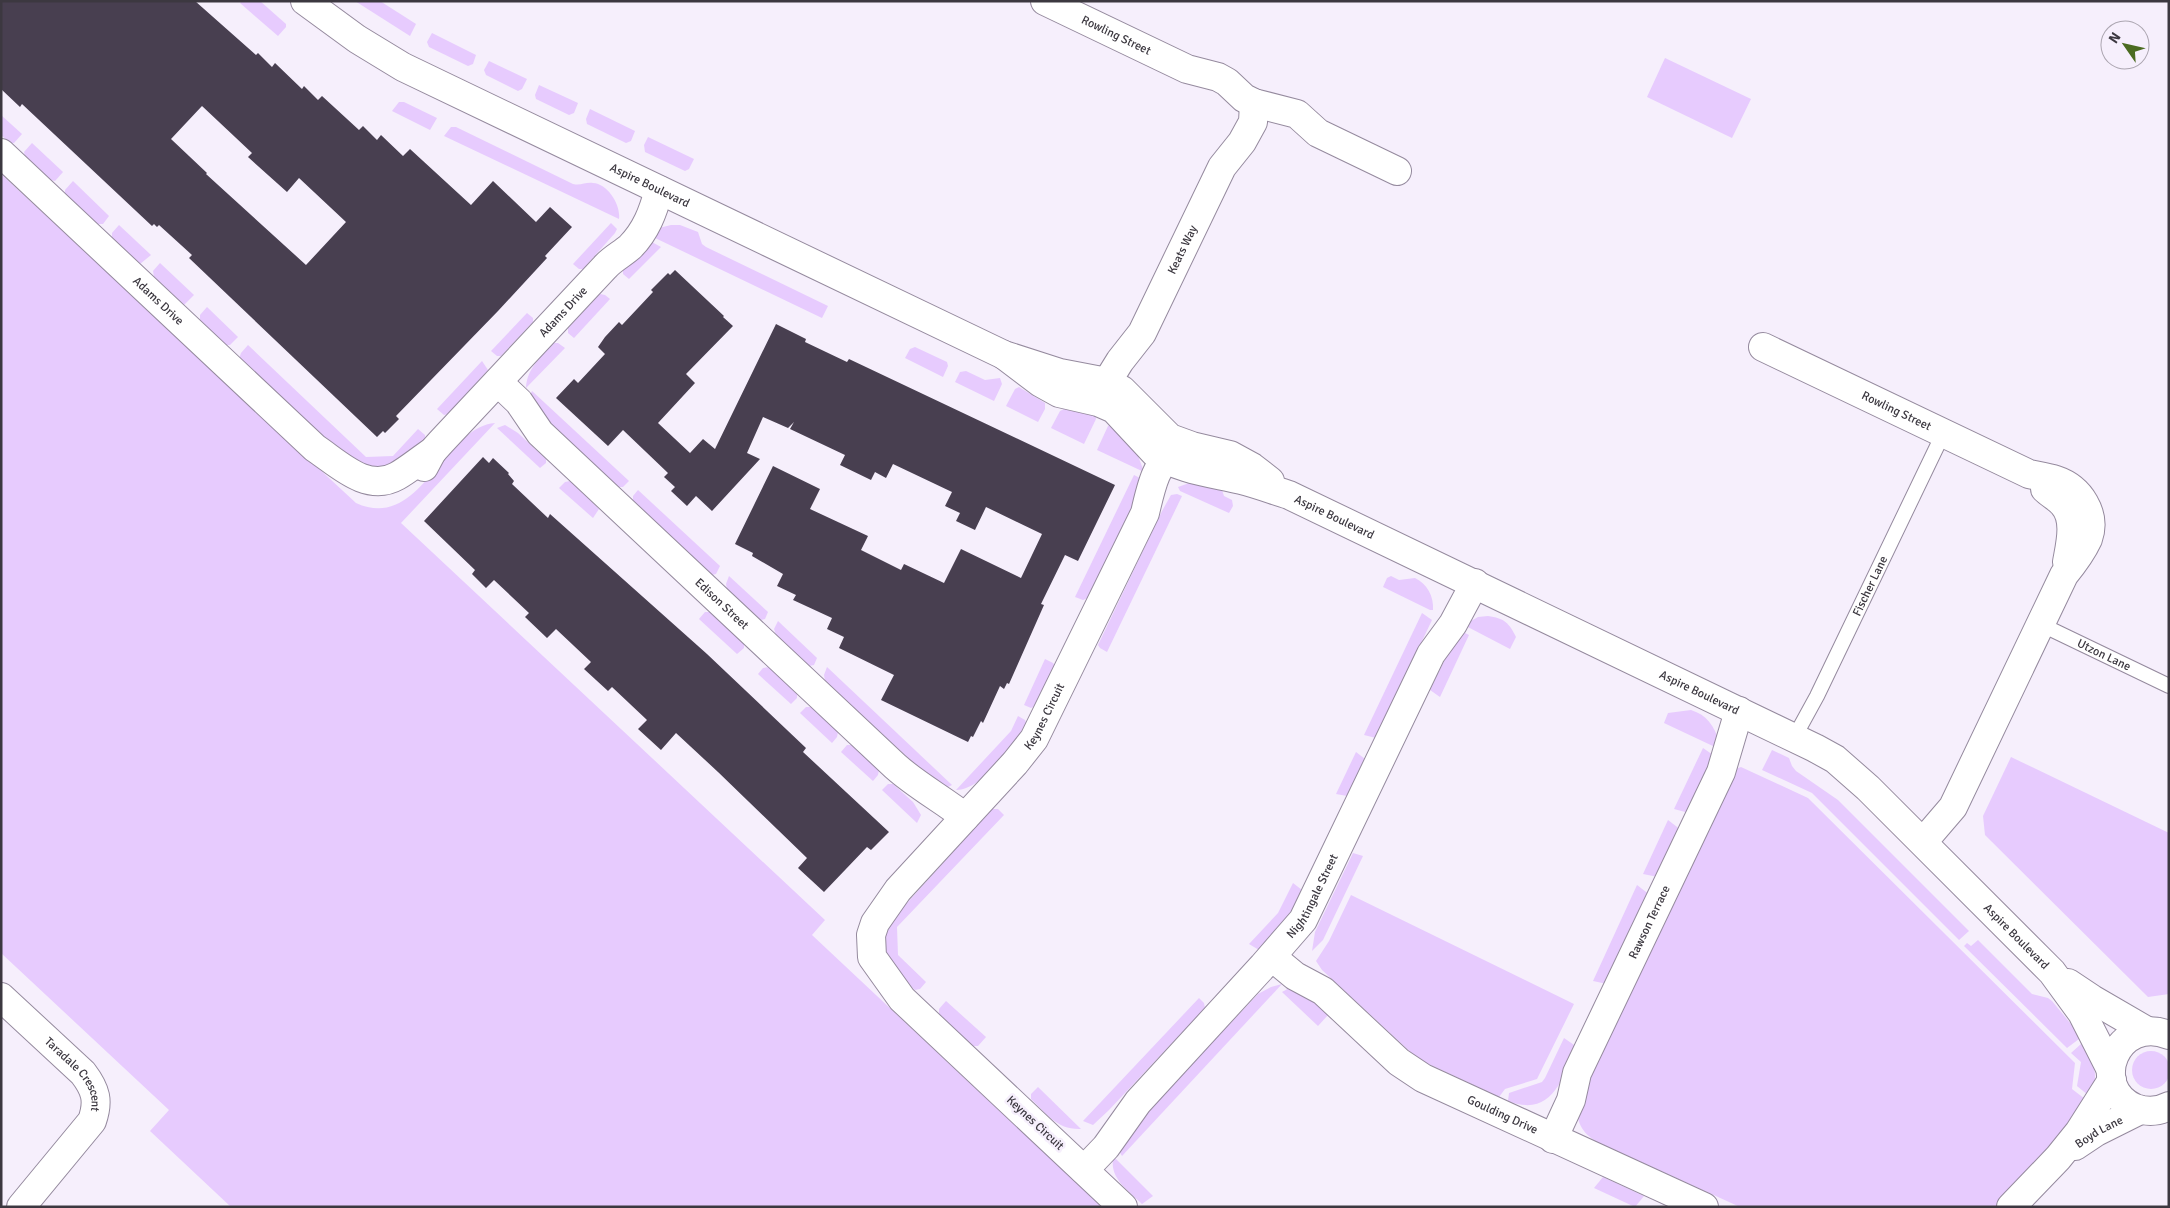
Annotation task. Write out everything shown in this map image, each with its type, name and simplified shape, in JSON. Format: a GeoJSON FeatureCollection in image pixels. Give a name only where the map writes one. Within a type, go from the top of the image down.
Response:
{"type":"FeatureCollection","features":[{"type":"Feature","properties":{"kind":"street","name":"Aspire Boulevard"},"geometry":{"type":"LineString","coordinates":[[305,1],[357,39],[403,67],[1014,360],[1060,373],[1113,392],[1162,432],[1173,455],[1230,455],[1252,467],[1289,495],[1749,715],[1835,759],[1849,770],[1916,835],[2052,972],[2082,1013],[2111,1075],[2115,1090],[2122,1099],[2158,1111]]}},
{"type":"Feature","properties":{"kind":"street","name":"Rowling Street"},"geometry":{"type":"LineString","coordinates":[[1045,1],[1187,69],[1218,77],[1227,82],[1244,98],[1249,113],[1297,114],[1318,133],[1398,171]]}},
{"type":"Feature","properties":{"kind":"street","name":"Keats Way"},"geometry":{"type":"LineString","coordinates":[[1113,392],[1120,361],[1142,333],[1222,167],[1242,142],[1249,113]]}},
{"type":"Feature","properties":{"kind":"street","name":"Adams Drive"},"geometry":{"type":"LineString","coordinates":[[1,154],[315,448],[354,476],[367,481],[381,482],[398,476],[432,452],[612,260],[629,248],[641,234],[651,217],[651,186]]}},
{"type":"Feature","properties":{"kind":"street","name":"Rowling Street"},"geometry":{"type":"LineString","coordinates":[[1762,347],[2029,474],[2065,505],[2069,514],[2071,541],[2064,575],[1968,774],[1916,835]]}},
{"type":"Feature","properties":{"kind":"street","name":"Edison Street"},"geometry":{"type":"LineString","coordinates":[[491,388],[506,415],[540,433],[905,775],[943,799],[957,825]]}},
{"type":"Feature","properties":{"kind":"street","name":"Keynes Circuit"},"geometry":{"type":"LineString","coordinates":[[1123,1207],[902,999],[879,987],[868,977],[857,960],[854,944],[856,932],[866,913],[898,890],[1015,763],[1034,739],[1145,513],[1166,486],[1173,455]]}},
{"type":"Feature","properties":{"kind":"street","name":"Nightingale Street"},"geometry":{"type":"LineString","coordinates":[[1078,1164],[1093,1135],[1138,1102],[1279,949],[1309,910],[1431,654],[1440,618],[1467,580]]}},
{"type":"Feature","properties":{"kind":"street","name":"Rawson Terrace"},"geometry":{"type":"LineString","coordinates":[[1546,1135],[1571,1100],[1577,1072],[1749,715]]}},
{"type":"Feature","properties":{"kind":"street","name":"Goulding Drive"},"geometry":{"type":"LineString","coordinates":[[1279,949],[1295,976],[1323,991],[1409,1070],[1704,1207]]}},
{"type":"Feature","properties":{"kind":"street","name":"Aspire Boulevard"},"geometry":{"type":"LineString","coordinates":[[2052,972],[2092,999],[2160,1031]]}},
{"type":"Feature","properties":{"kind":"street","name":"Taradale Crescent"},"geometry":{"type":"LineString","coordinates":[[1,997],[82,1073],[90,1082],[97,1098],[92,1121],[21,1207]]}},
{"type":"Feature","properties":{"kind":"street","name":"Boyd Lane"},"geometry":{"type":"LineString","coordinates":[[2011,1207],[2058,1158],[2091,1115],[2111,1075],[2118,1048],[2136,1034],[2160,1031]]}},
{"type":"Feature","properties":{"kind":"street","name":"Boyd Lane"},"geometry":{"type":"LineString","coordinates":[[2058,1158],[2096,1132],[2158,1111]]}},
{"type":"Feature","properties":{"kind":"lane","name":"Fischer Lane"},"geometry":{"type":"LineString","coordinates":[[1794,738],[1817,696],[1943,434]]}},
{"type":"Feature","properties":{"kind":"lane","name":"Utzon Lane"},"geometry":{"type":"LineString","coordinates":[[2040,624],[2169,686]]}},
{"type":"Feature","properties":{"kind":"shaded area"},"geometry":{"type":"Polygon","coordinates":[[[242,1],[260,1],[286,24],[286,27],[278,36],[240,3],[242,1]]]}},
{"type":"Feature","properties":{"kind":"shaded area"},"geometry":{"type":"Polygon","coordinates":[[[355,1],[380,1],[416,24],[410,36],[355,1]]]}},
{"type":"Feature","properties":{"kind":"shaded area"},"geometry":{"type":"Polygon","coordinates":[[[432,33],[476,55],[473,64],[468,66],[429,47],[427,42],[432,33]]]}},
{"type":"Feature","properties":{"kind":"shaded area"},"geometry":{"type":"Polygon","coordinates":[[[1665,58],[1751,99],[1732,138],[1647,97],[1665,58]]]}},
{"type":"Feature","properties":{"kind":"shaded area"},"geometry":{"type":"Polygon","coordinates":[[[489,61],[527,79],[522,89],[518,91],[486,75],[484,70],[489,61]]]}},
{"type":"Feature","properties":{"kind":"shaded area"},"geometry":{"type":"Polygon","coordinates":[[[539,85],[578,103],[574,113],[569,115],[536,99],[535,95],[539,85]]]}},
{"type":"Feature","properties":{"kind":"shaded area"},"geometry":{"type":"Polygon","coordinates":[[[399,102],[404,102],[437,118],[430,130],[392,111],[399,102]]]}},
{"type":"Feature","properties":{"kind":"shaded area"},"geometry":{"type":"Polygon","coordinates":[[[590,109],[635,131],[631,141],[626,143],[587,124],[586,119],[590,109]]]}},
{"type":"Feature","properties":{"kind":"shaded area"},"geometry":{"type":"Polygon","coordinates":[[[1,115],[22,134],[14,143],[10,143],[1,135],[1,115]]]}},
{"type":"Feature","properties":{"kind":"shaded area"},"geometry":{"type":"Polygon","coordinates":[[[451,127],[456,127],[573,184],[599,184],[608,191],[616,202],[619,219],[444,136],[451,127]]]}},
{"type":"Feature","properties":{"kind":"shaded area"},"geometry":{"type":"Polygon","coordinates":[[[648,137],[694,159],[689,169],[685,171],[645,152],[644,145],[648,137]]]}},
{"type":"Feature","properties":{"kind":"shaded area"},"geometry":{"type":"Polygon","coordinates":[[[32,143],[63,172],[55,181],[51,180],[25,156],[24,152],[32,143]]]}},
{"type":"Feature","properties":{"kind":"shaded area"},"geometry":{"type":"Polygon","coordinates":[[[1,174],[356,503],[379,508],[398,504],[415,492],[460,441],[477,429],[495,423],[401,523],[825,920],[812,935],[1102,1207],[231,1207],[150,1131],[169,1110],[1,953],[1,174]]]}},
{"type":"Feature","properties":{"kind":"shaded area"},"geometry":{"type":"Polygon","coordinates":[[[73,181],[109,216],[103,224],[98,224],[65,194],[65,190],[73,181]]]}},
{"type":"Feature","properties":{"kind":"shaded area"},"geometry":{"type":"Polygon","coordinates":[[[611,223],[617,229],[615,233],[583,269],[579,269],[573,264],[611,223]]]}},
{"type":"Feature","properties":{"kind":"shaded area"},"geometry":{"type":"Polygon","coordinates":[[[119,225],[151,255],[140,264],[112,238],[112,233],[119,225]]]}},
{"type":"Feature","properties":{"kind":"shaded area"},"geometry":{"type":"Polygon","coordinates":[[[680,225],[698,232],[702,244],[706,247],[828,306],[822,318],[653,237],[655,229],[680,225]]]}},
{"type":"Feature","properties":{"kind":"shaded area"},"geometry":{"type":"Polygon","coordinates":[[[650,241],[661,247],[629,279],[623,274],[623,270],[650,241]]]}},
{"type":"Feature","properties":{"kind":"shaded area"},"geometry":{"type":"Polygon","coordinates":[[[160,263],[194,295],[184,305],[154,277],[153,271],[160,263]]]}},
{"type":"Feature","properties":{"kind":"shaded area"},"geometry":{"type":"Polygon","coordinates":[[[600,294],[610,299],[574,338],[568,333],[568,328],[600,294]]]}},
{"type":"Feature","properties":{"kind":"shaded area"},"geometry":{"type":"Polygon","coordinates":[[[207,307],[238,337],[230,345],[226,345],[200,321],[200,315],[207,307]]]}},
{"type":"Feature","properties":{"kind":"shaded area"},"geometry":{"type":"Polygon","coordinates":[[[527,313],[533,318],[533,322],[501,356],[497,356],[491,351],[527,313]]]}},
{"type":"Feature","properties":{"kind":"shaded area"},"geometry":{"type":"Polygon","coordinates":[[[554,343],[558,343],[565,348],[526,388],[532,369],[554,343]]]}},
{"type":"Feature","properties":{"kind":"shaded area"},"geometry":{"type":"Polygon","coordinates":[[[248,345],[366,457],[393,456],[418,429],[425,435],[425,439],[407,457],[378,472],[347,459],[239,359],[241,353],[248,345]]]}},
{"type":"Feature","properties":{"kind":"shaded area"},"geometry":{"type":"Polygon","coordinates":[[[915,347],[947,362],[948,366],[943,377],[905,358],[910,349],[915,347]]]}},
{"type":"Feature","properties":{"kind":"shaded area"},"geometry":{"type":"Polygon","coordinates":[[[482,361],[488,370],[448,414],[444,415],[437,409],[482,361]]]}},
{"type":"Feature","properties":{"kind":"shaded area"},"geometry":{"type":"Polygon","coordinates":[[[966,371],[985,380],[1000,378],[1002,384],[994,401],[955,382],[960,372],[966,371]]]}},
{"type":"Feature","properties":{"kind":"shaded area"},"geometry":{"type":"Polygon","coordinates":[[[1019,387],[1045,403],[1045,409],[1038,422],[1006,406],[1015,389],[1019,387]]]}},
{"type":"Feature","properties":{"kind":"shaded area"},"geometry":{"type":"Polygon","coordinates":[[[532,391],[629,481],[623,487],[618,487],[537,411],[528,399],[532,391]]]}},
{"type":"Feature","properties":{"kind":"shaded area"},"geometry":{"type":"Polygon","coordinates":[[[1064,409],[1095,414],[1096,419],[1084,444],[1051,428],[1060,411],[1064,409]]]}},
{"type":"Feature","properties":{"kind":"shaded area"},"geometry":{"type":"Polygon","coordinates":[[[1112,424],[1137,453],[1144,472],[1097,450],[1108,426],[1112,424]]]}},
{"type":"Feature","properties":{"kind":"shaded area"},"geometry":{"type":"Polygon","coordinates":[[[505,425],[518,433],[546,459],[546,463],[540,468],[497,428],[505,425]]]}},
{"type":"Feature","properties":{"kind":"shaded area"},"geometry":{"type":"Polygon","coordinates":[[[1134,475],[1140,478],[1140,490],[1088,598],[1083,600],[1075,597],[1134,475]]]}},
{"type":"Feature","properties":{"kind":"shaded area"},"geometry":{"type":"Polygon","coordinates":[[[570,481],[599,509],[593,518],[559,488],[565,482],[570,481]]]}},
{"type":"Feature","properties":{"kind":"shaded area"},"geometry":{"type":"Polygon","coordinates":[[[1192,482],[1221,487],[1224,496],[1232,500],[1233,506],[1229,513],[1180,491],[1178,487],[1192,482]]]}},
{"type":"Feature","properties":{"kind":"shaded area"},"geometry":{"type":"Polygon","coordinates":[[[638,490],[720,566],[716,574],[712,575],[633,501],[633,496],[638,490]]]}},
{"type":"Feature","properties":{"kind":"shaded area"},"geometry":{"type":"Polygon","coordinates":[[[1177,494],[1182,496],[1107,652],[1098,645],[1162,511],[1171,495],[1177,494]]]}},
{"type":"Feature","properties":{"kind":"shaded area"},"geometry":{"type":"Polygon","coordinates":[[[729,576],[768,612],[765,619],[761,620],[727,589],[726,584],[729,576]]]}},
{"type":"Feature","properties":{"kind":"shaded area"},"geometry":{"type":"Polygon","coordinates":[[[1391,576],[1399,580],[1415,578],[1423,584],[1431,595],[1433,610],[1383,587],[1387,578],[1391,576]]]}},
{"type":"Feature","properties":{"kind":"shaded area"},"geometry":{"type":"Polygon","coordinates":[[[705,612],[711,612],[744,644],[744,648],[737,654],[699,619],[705,612]]]}},
{"type":"Feature","properties":{"kind":"shaded area"},"geometry":{"type":"Polygon","coordinates":[[[1422,613],[1432,620],[1376,738],[1364,735],[1422,613]]]}},
{"type":"Feature","properties":{"kind":"shaded area"},"geometry":{"type":"Polygon","coordinates":[[[1488,616],[1502,620],[1511,628],[1516,637],[1510,649],[1464,625],[1478,617],[1488,616]]]}},
{"type":"Feature","properties":{"kind":"shaded area"},"geometry":{"type":"Polygon","coordinates":[[[778,621],[817,658],[814,665],[809,666],[776,635],[774,629],[778,621]]]}},
{"type":"Feature","properties":{"kind":"shaded area"},"geometry":{"type":"Polygon","coordinates":[[[1463,632],[1469,635],[1440,697],[1430,690],[1458,633],[1463,632]]]}},
{"type":"Feature","properties":{"kind":"shaded area"},"geometry":{"type":"Polygon","coordinates":[[[1045,659],[1055,666],[1035,706],[1031,708],[1024,705],[1045,659]]]}},
{"type":"Feature","properties":{"kind":"shaded area"},"geometry":{"type":"Polygon","coordinates":[[[769,667],[797,694],[797,698],[791,704],[758,674],[763,668],[769,667]]]}},
{"type":"Feature","properties":{"kind":"shaded area"},"geometry":{"type":"Polygon","coordinates":[[[827,667],[952,785],[944,789],[931,779],[825,681],[824,675],[827,667]]]}},
{"type":"Feature","properties":{"kind":"shaded area"},"geometry":{"type":"Polygon","coordinates":[[[806,707],[811,707],[838,732],[837,737],[832,743],[800,713],[806,707]]]}},
{"type":"Feature","properties":{"kind":"shaded area"},"geometry":{"type":"Polygon","coordinates":[[[1691,710],[1706,718],[1712,726],[1719,741],[1715,747],[1664,723],[1668,713],[1691,710]]]}},
{"type":"Feature","properties":{"kind":"shaded area"},"geometry":{"type":"Polygon","coordinates":[[[1018,716],[1025,720],[1027,725],[1005,755],[976,783],[956,790],[1011,731],[1018,716]]]}},
{"type":"Feature","properties":{"kind":"shaded area"},"geometry":{"type":"Polygon","coordinates":[[[847,745],[853,745],[879,770],[878,775],[873,781],[841,752],[847,745]]]}},
{"type":"Feature","properties":{"kind":"shaded area"},"geometry":{"type":"Polygon","coordinates":[[[1703,748],[1716,757],[1689,813],[1674,809],[1703,748]]]}},
{"type":"Feature","properties":{"kind":"shaded area"},"geometry":{"type":"Polygon","coordinates":[[[1772,750],[1789,758],[1796,771],[1838,800],[1969,931],[1959,940],[1812,793],[1762,770],[1772,750]]]}},
{"type":"Feature","properties":{"kind":"shaded area"},"geometry":{"type":"Polygon","coordinates":[[[1356,752],[1365,759],[1347,796],[1336,794],[1356,752]]]}},
{"type":"Feature","properties":{"kind":"shaded area"},"geometry":{"type":"Polygon","coordinates":[[[2011,757],[2169,833],[2169,994],[2148,997],[1985,835],[1983,816],[2011,757]]]}},
{"type":"Feature","properties":{"kind":"shaded area"},"geometry":{"type":"Polygon","coordinates":[[[1741,767],[1808,798],[2075,1063],[2072,1089],[2085,1099],[2069,1129],[1996,1207],[1740,1207],[1597,1142],[1581,1126],[1577,1116],[1576,1104],[1735,769],[1741,767]]]}},
{"type":"Feature","properties":{"kind":"shaded area"},"geometry":{"type":"Polygon","coordinates":[[[888,784],[893,784],[913,802],[921,815],[917,823],[882,790],[888,784]]]}},
{"type":"Feature","properties":{"kind":"shaded area"},"geometry":{"type":"Polygon","coordinates":[[[992,809],[998,809],[1004,815],[897,927],[898,955],[926,982],[920,989],[915,990],[888,961],[884,946],[888,924],[992,809]]]}},
{"type":"Feature","properties":{"kind":"shaded area"},"geometry":{"type":"Polygon","coordinates":[[[1668,820],[1681,830],[1658,877],[1643,874],[1668,820]]]}},
{"type":"Feature","properties":{"kind":"shaded area"},"geometry":{"type":"Polygon","coordinates":[[[1353,853],[1363,856],[1323,940],[1312,951],[1315,932],[1353,853]]]}},
{"type":"Feature","properties":{"kind":"shaded area"},"geometry":{"type":"Polygon","coordinates":[[[1293,883],[1302,890],[1290,916],[1259,950],[1249,944],[1278,913],[1293,883]]]}},
{"type":"Feature","properties":{"kind":"shaded area"},"geometry":{"type":"Polygon","coordinates":[[[1637,885],[1650,895],[1607,984],[1593,981],[1637,885]]]}},
{"type":"Feature","properties":{"kind":"shaded area"},"geometry":{"type":"Polygon","coordinates":[[[1351,895],[1574,1004],[1537,1079],[1505,1089],[1499,1097],[1418,1059],[1322,970],[1316,961],[1329,941],[1351,895]]]}},
{"type":"Feature","properties":{"kind":"shaded area"},"geometry":{"type":"Polygon","coordinates":[[[1978,940],[2032,994],[2048,998],[2052,1001],[2080,1035],[2079,1039],[2067,1048],[1964,946],[1967,943],[1971,946],[1978,940]]]}},
{"type":"Feature","properties":{"kind":"shaded area"},"geometry":{"type":"Polygon","coordinates":[[[1282,984],[1122,1156],[1117,1148],[1127,1133],[1258,994],[1282,984]]]}},
{"type":"Feature","properties":{"kind":"shaded area"},"geometry":{"type":"Polygon","coordinates":[[[1293,986],[1306,994],[1328,1015],[1318,1026],[1282,992],[1293,986]]]}},
{"type":"Feature","properties":{"kind":"shaded area"},"geometry":{"type":"Polygon","coordinates":[[[1199,998],[1204,1003],[1205,1008],[1109,1110],[1093,1125],[1083,1121],[1199,998]]]}},
{"type":"Feature","properties":{"kind":"shaded area"},"geometry":{"type":"Polygon","coordinates":[[[946,1001],[986,1037],[978,1046],[973,1046],[939,1014],[939,1009],[946,1001]]]}},
{"type":"Feature","properties":{"kind":"shaded area"},"geometry":{"type":"Polygon","coordinates":[[[1564,1038],[1577,1047],[1560,1083],[1553,1092],[1545,1100],[1535,1104],[1523,1105],[1508,1101],[1509,1093],[1542,1082],[1564,1038]]]}},
{"type":"Feature","properties":{"kind":"shaded area"},"geometry":{"type":"Polygon","coordinates":[[[2081,1044],[2086,1044],[2093,1063],[2095,1076],[2092,1089],[2088,1095],[2077,1086],[2081,1062],[2071,1053],[2081,1044]]]}},
{"type":"Feature","properties":{"kind":"shaded area"},"geometry":{"type":"Polygon","coordinates":[[[2151,1051],[2158,1052],[2164,1057],[2169,1063],[2169,1077],[2164,1083],[2158,1088],[2151,1089],[2144,1088],[2138,1083],[2133,1077],[2132,1070],[2133,1063],[2138,1057],[2144,1052],[2151,1051]]]}},
{"type":"Feature","properties":{"kind":"shaded area"},"geometry":{"type":"Polygon","coordinates":[[[1038,1087],[1081,1129],[1065,1127],[1053,1120],[1042,1110],[1031,1099],[1031,1094],[1038,1087]]]}},
{"type":"Feature","properties":{"kind":"shaded area"},"geometry":{"type":"Polygon","coordinates":[[[1113,1159],[1116,1159],[1153,1196],[1142,1204],[1117,1179],[1114,1173],[1113,1159]]]}},
{"type":"Feature","properties":{"kind":"shaded area"},"geometry":{"type":"Polygon","coordinates":[[[1603,1177],[1644,1196],[1635,1207],[1594,1188],[1603,1177]]]}},
{"type":"Feature","properties":{"kind":"building"},"geometry":{"type":"Polygon","coordinates":[[[1,1],[195,1],[256,55],[258,53],[272,67],[275,63],[302,89],[304,86],[318,100],[322,96],[359,130],[363,126],[377,140],[381,135],[403,156],[410,149],[471,205],[493,181],[536,222],[550,207],[572,227],[545,256],[547,258],[498,311],[396,416],[399,419],[385,433],[383,431],[377,437],[189,258],[192,255],[159,225],[157,227],[154,224],[152,226],[22,104],[20,107],[1,89],[1,1]],[[202,106],[171,139],[206,174],[306,265],[346,222],[299,178],[287,192],[248,157],[252,153],[202,106]]]}},
{"type":"Feature","properties":{"kind":"building"},"geometry":{"type":"Polygon","coordinates":[[[675,270],[733,326],[686,374],[695,383],[658,423],[690,453],[703,439],[715,449],[776,324],[806,339],[805,342],[847,362],[849,359],[1115,485],[1078,561],[1065,555],[1041,604],[1044,605],[1009,684],[1007,683],[1004,689],[1000,686],[983,723],[981,721],[973,737],[971,736],[968,742],[881,700],[894,675],[839,648],[844,637],[827,629],[832,618],[793,600],[796,595],[777,586],[783,574],[752,556],[753,553],[735,544],[773,466],[820,489],[810,509],[868,536],[861,550],[901,570],[904,564],[944,583],[961,549],[1021,578],[1042,534],[986,507],[975,530],[956,521],[960,513],[945,506],[952,492],[893,464],[886,478],[875,472],[871,480],[840,465],[845,455],[790,429],[794,422],[788,428],[763,417],[747,453],[760,459],[712,511],[696,496],[687,506],[671,491],[675,487],[664,477],[668,473],[623,430],[608,446],[556,398],[574,379],[578,383],[605,354],[598,347],[605,337],[619,322],[622,325],[653,292],[651,290],[668,273],[670,275],[675,270]]]}},
{"type":"Feature","properties":{"kind":"building"},"geometry":{"type":"Polygon","coordinates":[[[483,457],[489,463],[493,458],[509,473],[514,481],[512,484],[548,518],[550,514],[707,654],[806,748],[803,752],[889,832],[871,850],[867,847],[824,892],[798,868],[807,858],[676,733],[661,750],[638,729],[647,720],[612,687],[608,691],[584,669],[591,662],[556,629],[547,638],[525,617],[529,613],[494,580],[486,588],[472,574],[475,570],[424,521],[483,457]]]}}]}
